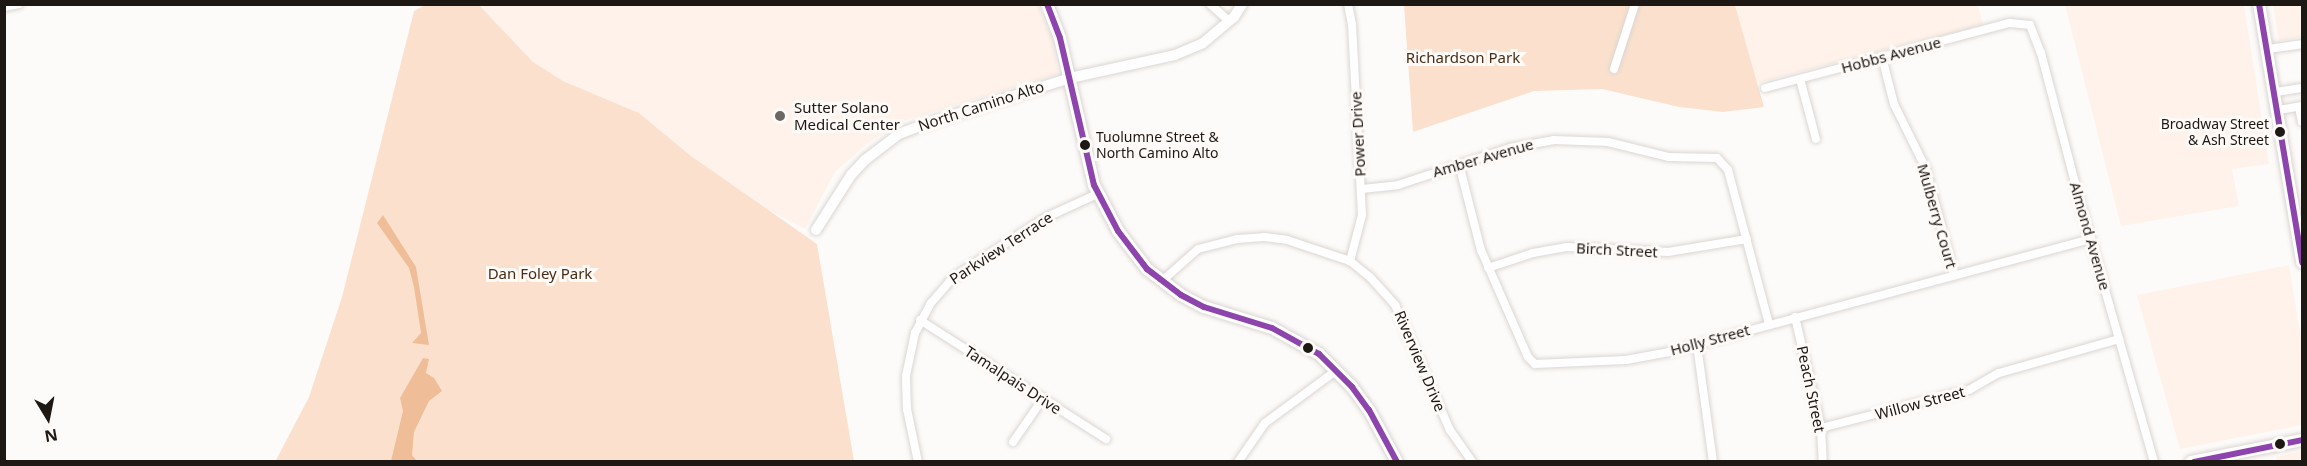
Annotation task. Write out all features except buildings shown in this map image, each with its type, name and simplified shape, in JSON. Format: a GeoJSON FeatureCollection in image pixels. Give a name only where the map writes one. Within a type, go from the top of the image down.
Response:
{"type":"FeatureCollection","features":[{"type":"Feature","properties":{"kind":"main road"},"geometry":{"type":"LineString","coordinates":[[1047,4],[1060,38],[1097,194],[1118,231],[1147,269],[1204,307],[1272,328],[1304,343],[1337,370],[1369,410],[1397,462]]}},
{"type":"Feature","properties":{"kind":"main road"},"geometry":{"type":"LineString","coordinates":[[2259,4],[2276,92],[2302,262]]}},
{"type":"Feature","properties":{"kind":"main road"},"geometry":{"type":"LineString","coordinates":[[2191,462],[2226,458],[2302,440]]}},
{"type":"Feature","properties":{"kind":"street"},"geometry":{"type":"LineString","coordinates":[[4,7],[19,4]]}},
{"type":"Feature","properties":{"kind":"street"},"geometry":{"type":"LineString","coordinates":[[1210,4],[1229,21]]}},
{"type":"Feature","properties":{"kind":"street","name":"North Camino Alto"},"geometry":{"type":"LineString","coordinates":[[816,230],[851,175],[865,160],[894,138],[928,123],[1070,78],[1175,55],[1203,43],[1229,21],[1242,4]]}},
{"type":"Feature","properties":{"kind":"street","name":"Power Drive"},"geometry":{"type":"LineString","coordinates":[[1348,4],[1352,24],[1362,189],[1360,227],[1350,261]]}},
{"type":"Feature","properties":{"kind":"street"},"geometry":{"type":"LineString","coordinates":[[1614,69],[1635,4]]}},
{"type":"Feature","properties":{"kind":"street","name":"Hobbs Avenue"},"geometry":{"type":"LineString","coordinates":[[1764,88],[2017,23]]}},
{"type":"Feature","properties":{"kind":"street","name":"Almond Avenue"},"geometry":{"type":"LineString","coordinates":[[2017,23],[2030,25],[2035,33],[2154,462]]}},
{"type":"Feature","properties":{"kind":"street"},"geometry":{"type":"LineString","coordinates":[[2268,49],[2302,44]]}},
{"type":"Feature","properties":{"kind":"street","name":"Mulberry Court"},"geometry":{"type":"LineString","coordinates":[[1882,57],[1894,105],[1926,169],[1954,275]]}},
{"type":"Feature","properties":{"kind":"street"},"geometry":{"type":"LineString","coordinates":[[1800,79],[1816,139]]}},
{"type":"Feature","properties":{"kind":"street"},"geometry":{"type":"LineString","coordinates":[[2276,92],[2302,88]]}},
{"type":"Feature","properties":{"kind":"street"},"geometry":{"type":"LineString","coordinates":[[2279,110],[2301,106],[2302,122]]}},
{"type":"Feature","properties":{"kind":"street","name":"Amber Avenue"},"geometry":{"type":"LineString","coordinates":[[1362,189],[1398,185],[1522,145],[1554,140],[1608,142],[1669,157],[1717,158],[1728,170],[1769,324]]}},
{"type":"Feature","properties":{"kind":"street","name":"Holly Street"},"geometry":{"type":"LineString","coordinates":[[1460,164],[1476,237],[1528,357],[1534,364],[1626,360],[1697,345],[2091,239]]}},
{"type":"Feature","properties":{"kind":"street","name":"Parkview Terrace"},"geometry":{"type":"LineString","coordinates":[[918,462],[907,409],[906,376],[911,346],[920,320],[931,303],[950,281],[1047,217],[1097,194]]}},
{"type":"Feature","properties":{"kind":"street","name":"Riverview Drive"},"geometry":{"type":"LineString","coordinates":[[1162,280],[1198,249],[1237,239],[1264,237],[1287,240],[1350,261],[1370,277],[1395,305],[1450,429],[1472,462]]}},
{"type":"Feature","properties":{"kind":"street","name":"Birch Street"},"geometry":{"type":"LineString","coordinates":[[1488,268],[1533,253],[1567,247],[1658,252],[1747,240]]}},
{"type":"Feature","properties":{"kind":"street","name":"Peach Street"},"geometry":{"type":"LineString","coordinates":[[1795,317],[1821,428],[1823,462]]}},
{"type":"Feature","properties":{"kind":"street","name":"Tamalpais Drive"},"geometry":{"type":"LineString","coordinates":[[920,320],[1106,439]]}},
{"type":"Feature","properties":{"kind":"street","name":"Willow Street"},"geometry":{"type":"LineString","coordinates":[[1821,428],[1969,390],[2000,373],[2119,339]]}},
{"type":"Feature","properties":{"kind":"street"},"geometry":{"type":"LineString","coordinates":[[1697,345],[1713,462]]}},
{"type":"Feature","properties":{"kind":"street"},"geometry":{"type":"LineString","coordinates":[[1238,462],[1241,453],[1265,423],[1337,370]]}},
{"type":"Feature","properties":{"kind":"street"},"geometry":{"type":"LineString","coordinates":[[1013,442],[1042,400]]}},
{"type":"Feature","properties":{"kind":"shaded area","name":"Sutter Solano Medical Center"},"geometry":{"type":"Polygon","coordinates":[[[479,5],[1038,5],[1052,37],[1058,74],[906,120],[868,143],[835,172],[805,229],[759,205],[691,156],[639,113],[563,81],[533,62],[479,5]]]}},
{"type":"Feature","properties":{"kind":"shaded area"},"geometry":{"type":"Polygon","coordinates":[[[1735,5],[1978,5],[1983,25],[1757,83],[1735,5]]]}},
{"type":"Feature","properties":{"kind":"shaded area"},"geometry":{"type":"Polygon","coordinates":[[[2065,5],[2244,5],[2269,164],[2232,169],[2239,206],[2121,226],[2065,5]]]}},
{"type":"Feature","properties":{"kind":"shaded area"},"geometry":{"type":"Polygon","coordinates":[[[2273,5],[2302,5],[2302,37],[2279,41],[2273,5]]]}},
{"type":"Feature","properties":{"kind":"shaded area"},"geometry":{"type":"Polygon","coordinates":[[[383,215],[416,267],[429,345],[412,343],[421,333],[414,287],[409,268],[377,223],[383,215]]]}},
{"type":"Feature","properties":{"kind":"shaded area"},"geometry":{"type":"Polygon","coordinates":[[[2289,265],[2302,345],[2302,425],[2180,449],[2137,295],[2289,265]]]}},
{"type":"Feature","properties":{"kind":"shaded area"},"geometry":{"type":"Polygon","coordinates":[[[423,358],[429,359],[426,373],[434,378],[442,391],[429,401],[414,432],[412,455],[417,461],[391,461],[403,411],[400,398],[423,358]]]}},
{"type":"Feature","properties":{"kind":"shaded area"},"geometry":{"type":"Polygon","coordinates":[[[2302,451],[2302,461],[2277,461],[2276,457],[2302,451]]]}},
{"type":"Feature","properties":{"kind":"green space","name":"Dan Foley Park"},"geometry":{"type":"Polygon","coordinates":[[[425,5],[479,5],[533,62],[563,81],[639,113],[691,156],[817,244],[854,461],[275,462],[309,397],[342,297],[414,11],[425,5]]]}},
{"type":"Feature","properties":{"kind":"green space","name":"Richardson Park"},"geometry":{"type":"Polygon","coordinates":[[[1404,5],[1735,5],[1764,107],[1723,112],[1679,107],[1602,89],[1534,91],[1413,132],[1404,5]]]}},
{"type":"Feature","properties":{"kind":"transit line"},"geometry":{"type":"LineString","coordinates":[[1047,4],[1060,38],[1094,185],[1118,231],[1147,269],[1181,295],[1204,307],[1272,328],[1319,354],[1352,387],[1369,410],[1397,462]]}},
{"type":"Feature","properties":{"kind":"transit line"},"geometry":{"type":"LineString","coordinates":[[2259,4],[2302,262]]}},
{"type":"Feature","properties":{"kind":"transit line"},"geometry":{"type":"LineString","coordinates":[[2194,462],[2302,440]]}},
{"type":"Feature","properties":{"kind":"place","name":"Sutter Solano Medical Center"},"geometry":{"type":"Point","coordinates":[780,116]}},
{"type":"Feature","properties":{"kind":"place","name":"Broadway Street & Ash Street"},"geometry":{"type":"Point","coordinates":[2280,132]}},
{"type":"Feature","properties":{"kind":"place","name":"Tuolumne Street & North Camino Alto"},"geometry":{"type":"Point","coordinates":[1085,145]}}]}
